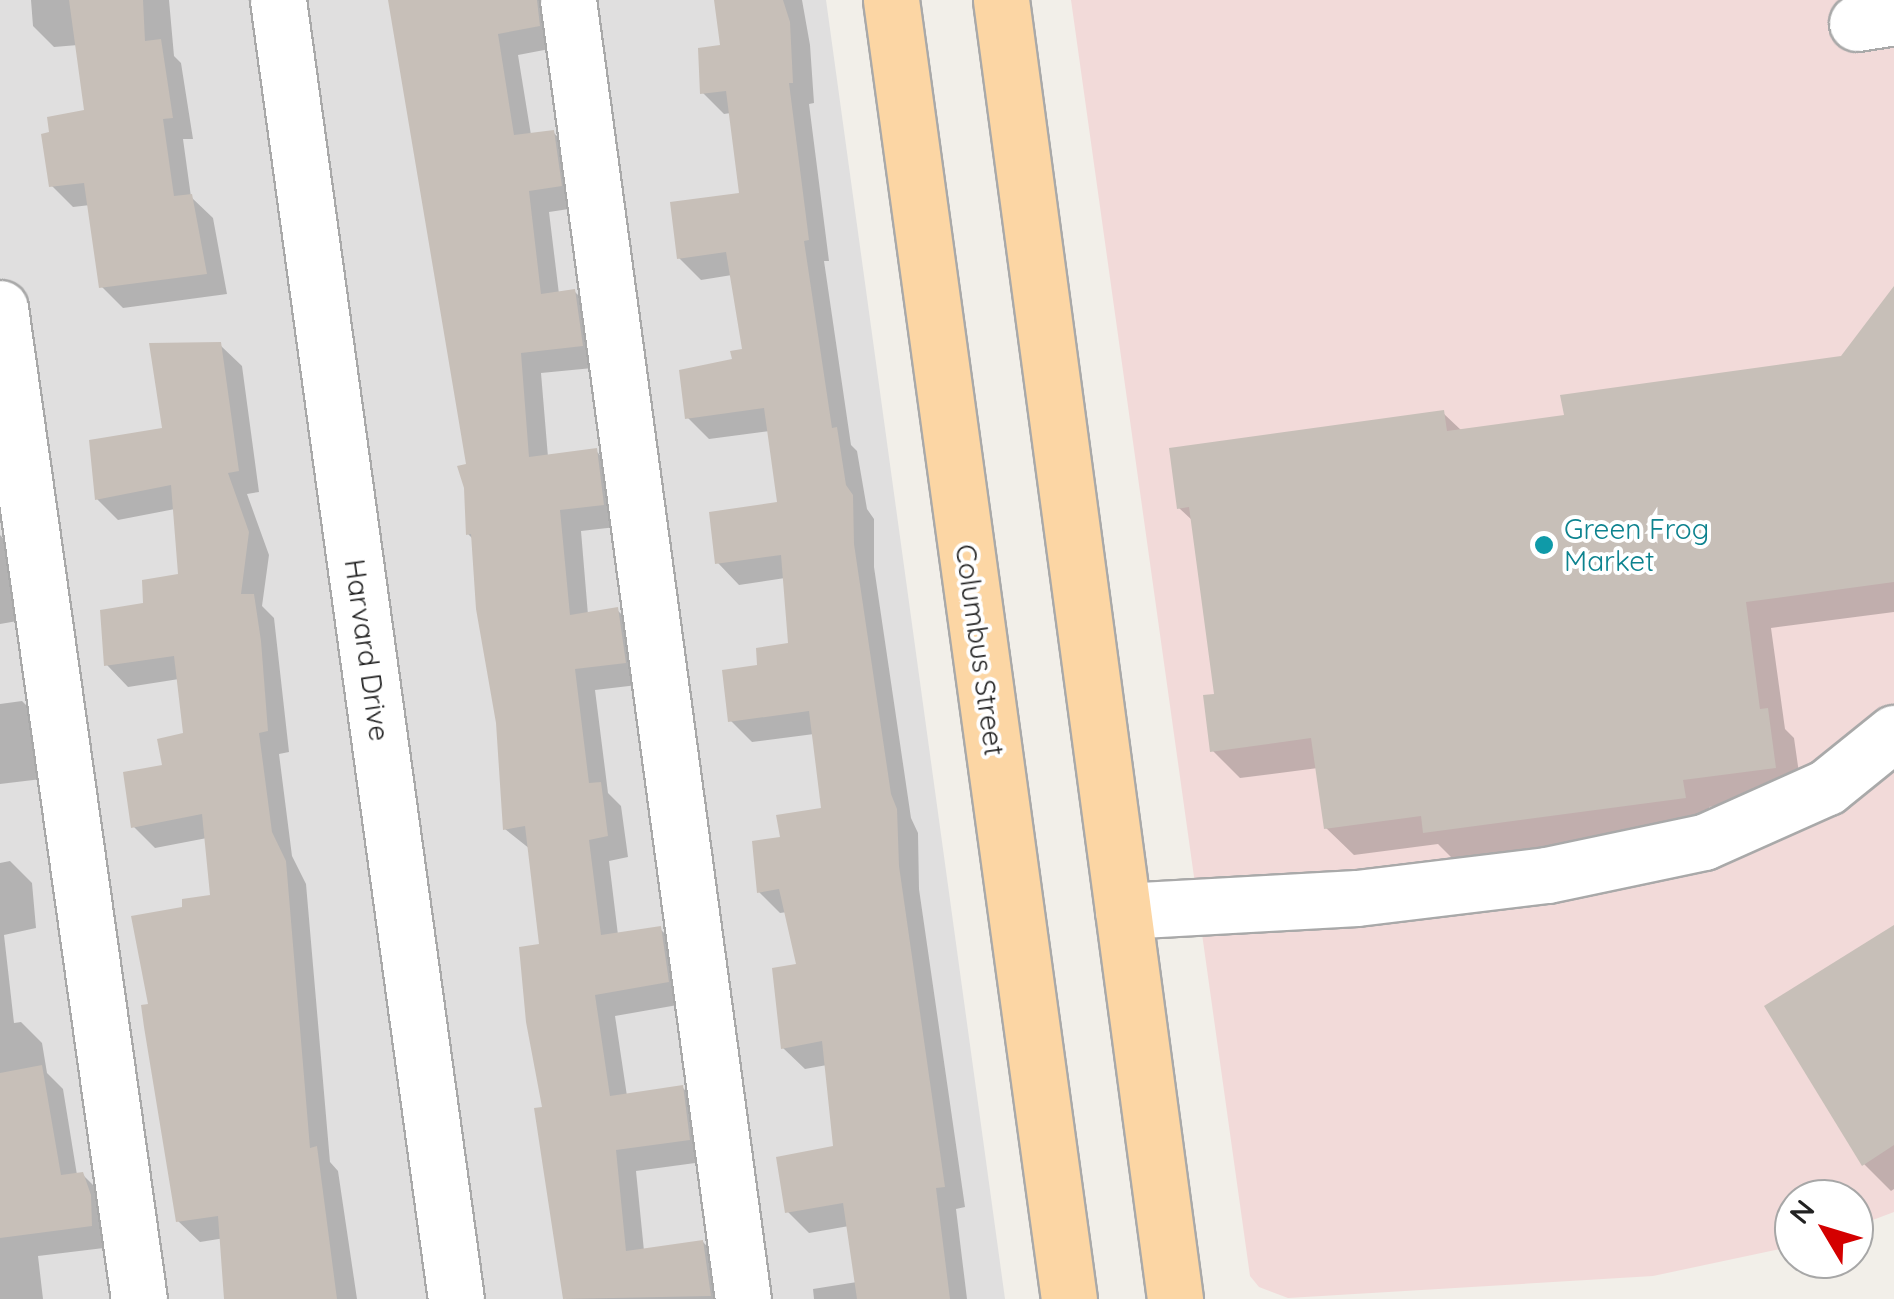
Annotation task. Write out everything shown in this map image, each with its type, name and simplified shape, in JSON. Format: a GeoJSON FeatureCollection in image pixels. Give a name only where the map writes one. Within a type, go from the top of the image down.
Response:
{"type":"FeatureCollection","features":[{"type":"Feature","properties":{"kind":"main road","name":"Columbus Street"},"geometry":{"type":"LineString","coordinates":[[891,0],[1069,1299]]}},
{"type":"Feature","properties":{"kind":"main road"},"geometry":{"type":"LineString","coordinates":[[1000,0],[1175,1299]]}},
{"type":"Feature","properties":{"kind":"street","name":"Harvard Drive"},"geometry":{"type":"LineString","coordinates":[[278,0],[456,1299]]}},
{"type":"Feature","properties":{"kind":"street"},"geometry":{"type":"LineString","coordinates":[[568,0],[742,1299]]}},
{"type":"Feature","properties":{"kind":"street"},"geometry":{"type":"LineString","coordinates":[[0,308],[139,1299]]}},
{"type":"Feature","properties":{"kind":"street"},"geometry":{"type":"LineString","coordinates":[[1123,911],[1357,898],[1547,874],[1704,842],[1827,787],[1894,733]]}},
{"type":"Feature","properties":{"kind":"shaded area"},"geometry":{"type":"Polygon","coordinates":[[[0,0],[826,0],[1005,1299],[0,1299],[0,0]]]}},
{"type":"Feature","properties":{"kind":"shaded area"},"geometry":{"type":"Polygon","coordinates":[[[1071,0],[1894,0],[1894,1212],[1874,1220],[1874,1179],[1774,1179],[1774,1250],[1653,1276],[1288,1298],[1259,1287],[1250,1276],[1071,0]]]}},
{"type":"Feature","properties":{"kind":"building"},"geometry":{"type":"Polygon","coordinates":[[[69,0],[143,0],[145,41],[161,39],[173,118],[163,119],[174,196],[192,194],[207,274],[99,288],[84,183],[49,187],[41,134],[49,132],[47,117],[84,110],[69,0]]]}},
{"type":"Feature","properties":{"kind":"building"},"geometry":{"type":"Polygon","coordinates":[[[388,0],[537,0],[540,26],[498,34],[514,135],[554,130],[562,186],[529,191],[541,294],[575,289],[583,346],[521,353],[529,457],[597,448],[604,505],[560,510],[570,615],[618,607],[626,663],[575,669],[589,783],[601,782],[608,836],[589,840],[601,935],[661,926],[669,982],[595,995],[610,1096],[683,1085],[690,1140],[616,1150],[626,1251],[703,1240],[711,1296],[563,1299],[534,1108],[542,1107],[526,1022],[519,947],[539,944],[525,826],[503,830],[496,723],[476,609],[471,534],[466,535],[464,488],[457,466],[466,464],[388,0]]]}},
{"type":"Feature","properties":{"kind":"building"},"geometry":{"type":"Polygon","coordinates":[[[714,0],[783,0],[790,22],[793,83],[789,83],[809,240],[804,241],[832,428],[837,427],[846,485],[853,495],[854,544],[891,794],[897,809],[899,866],[945,1187],[936,1188],[950,1299],[857,1299],[843,1203],[785,1213],[776,1157],[833,1146],[822,1041],[781,1049],[772,968],[796,964],[779,889],[757,893],[752,841],[780,837],[776,815],[821,808],[809,711],[728,722],[722,670],[757,665],[756,648],[788,643],[781,555],[715,564],[709,512],[777,502],[764,408],[685,419],[679,370],[732,359],[730,351],[742,349],[726,252],[677,259],[670,202],[739,193],[726,91],[700,94],[698,48],[720,45],[714,0]]]}},
{"type":"Feature","properties":{"kind":"building","name":"Green Frog Market"},"geometry":{"type":"Polygon","coordinates":[[[1894,286],[1894,582],[1746,602],[1760,709],[1768,708],[1776,768],[1683,780],[1686,798],[1423,833],[1421,816],[1324,829],[1311,738],[1210,752],[1203,695],[1214,694],[1189,507],[1177,509],[1169,448],[1444,410],[1447,431],[1564,415],[1560,395],[1841,356],[1894,286]]]}},
{"type":"Feature","properties":{"kind":"building"},"geometry":{"type":"Polygon","coordinates":[[[221,342],[239,471],[228,473],[249,532],[241,594],[254,594],[261,641],[268,731],[259,733],[272,832],[286,861],[310,1148],[317,1146],[337,1299],[224,1299],[218,1216],[176,1222],[141,1005],[148,1004],[131,916],[182,907],[182,899],[210,895],[202,814],[131,828],[123,772],[162,765],[157,739],[183,733],[174,656],[104,666],[100,610],[143,603],[142,580],[178,574],[171,485],[95,500],[89,440],[162,428],[149,343],[221,342]]]}},
{"type":"Feature","properties":{"kind":"building"},"geometry":{"type":"Polygon","coordinates":[[[1894,925],[1894,1145],[1862,1166],[1764,1006],[1894,925]]]}},
{"type":"Feature","properties":{"kind":"building"},"geometry":{"type":"Polygon","coordinates":[[[42,1065],[61,1175],[83,1172],[91,1195],[92,1226],[0,1238],[0,1073],[42,1065]]]}},
{"type":"Feature","properties":{"kind":"place","name":"Green Frog Market"},"geometry":{"type":"Point","coordinates":[1544,545]}}]}
